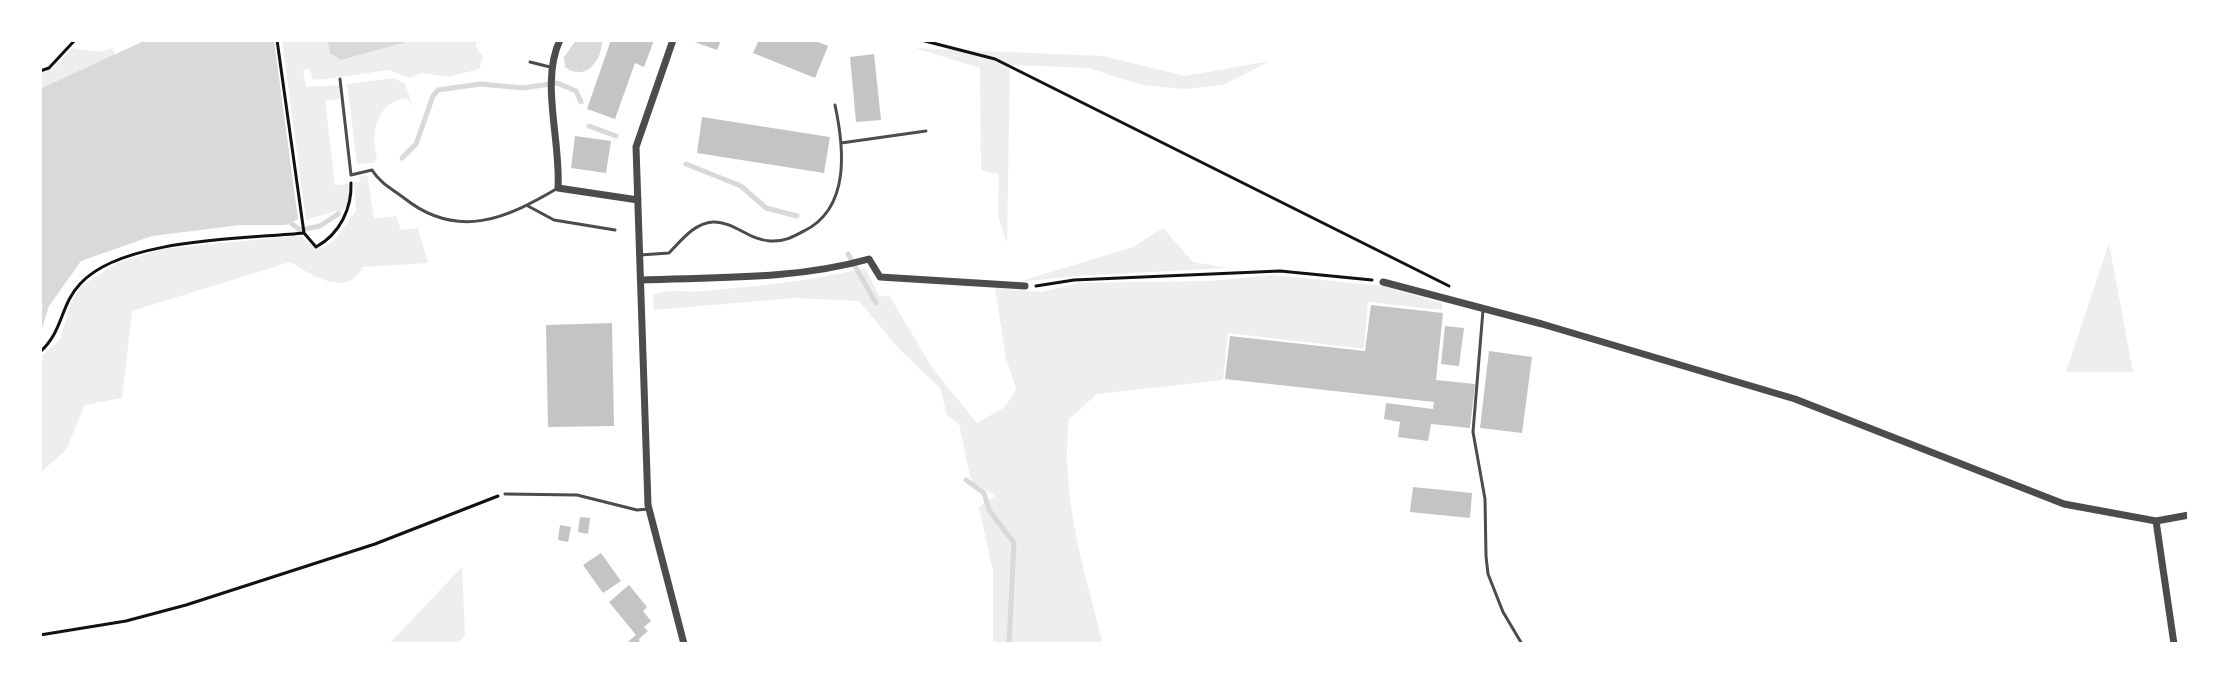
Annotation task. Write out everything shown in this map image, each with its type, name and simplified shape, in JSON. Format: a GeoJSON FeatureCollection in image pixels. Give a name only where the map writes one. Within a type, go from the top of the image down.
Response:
{"type":"FeatureCollection","features":[{"type":"Feature","properties":{"kind":"street"},"geometry":{"type":"LineString","coordinates":[[560,40],[550,70],[561,155],[558,188],[638,200]]}},
{"type":"Feature","properties":{"kind":"street"},"geometry":{"type":"LineString","coordinates":[[673,40],[636,147],[649,508],[684,644]]}},
{"type":"Feature","properties":{"kind":"street"},"geometry":{"type":"LineString","coordinates":[[641,280],[772,278],[846,266],[869,259],[880,277],[1025,286]]}},
{"type":"Feature","properties":{"kind":"street"},"geometry":{"type":"LineString","coordinates":[[1383,282],[1542,324],[1795,399],[2064,504],[2156,521],[2189,515]]}},
{"type":"Feature","properties":{"kind":"street"},"geometry":{"type":"LineString","coordinates":[[2156,521],[2174,644]]}},
{"type":"Feature","properties":{"kind":"lane"},"geometry":{"type":"LineString","coordinates":[[530,62],[550,70]]}},
{"type":"Feature","properties":{"kind":"lane"},"geometry":{"type":"LineString","coordinates":[[340,79],[351,175],[372,170],[377,179],[415,207],[445,219],[495,220],[528,206],[558,188]]}},
{"type":"Feature","properties":{"kind":"lane"},"geometry":{"type":"LineString","coordinates":[[640,255],[669,253],[694,229],[714,222],[770,241],[787,241],[813,227],[833,203],[843,161],[835,105]]}},
{"type":"Feature","properties":{"kind":"lane"},"geometry":{"type":"LineString","coordinates":[[841,143],[926,131]]}},
{"type":"Feature","properties":{"kind":"lane"},"geometry":{"type":"LineString","coordinates":[[528,206],[554,220],[615,230]]}},
{"type":"Feature","properties":{"kind":"lane"},"geometry":{"type":"LineString","coordinates":[[1483,310],[1473,432],[1485,499],[1488,574],[1503,612],[1522,644]]}},
{"type":"Feature","properties":{"kind":"lane"},"geometry":{"type":"LineString","coordinates":[[505,494],[577,495],[637,510],[649,508]]}},
{"type":"Feature","properties":{"kind":"path"},"geometry":{"type":"LineString","coordinates":[[40,71],[49,68],[75,40]]}},
{"type":"Feature","properties":{"kind":"path"},"geometry":{"type":"LineString","coordinates":[[277,40],[304,233],[316,247],[327,241],[352,205],[351,175]]}},
{"type":"Feature","properties":{"kind":"path"},"geometry":{"type":"LineString","coordinates":[[921,40],[995,59],[1451,287],[1464,303]]}},
{"type":"Feature","properties":{"kind":"path"},"geometry":{"type":"LineString","coordinates":[[40,352],[54,339],[80,283],[110,260],[161,247],[304,233]]}},
{"type":"Feature","properties":{"kind":"path"},"geometry":{"type":"LineString","coordinates":[[1025,286],[1074,280],[1280,271],[1383,282]]}},
{"type":"Feature","properties":{"kind":"path"},"geometry":{"type":"LineString","coordinates":[[40,635],[126,621],[186,605],[375,544],[505,494]]}},
{"type":"Feature","properties":{"kind":"shaded area"},"geometry":{"type":"Polygon","coordinates":[[[146,40],[274,40],[298,219],[286,225],[240,225],[152,236],[81,261],[49,306],[40,335],[40,89],[146,40]]]}},
{"type":"Feature","properties":{"kind":"shaded area"},"geometry":{"type":"Polygon","coordinates":[[[282,40],[327,40],[330,53],[341,60],[414,40],[477,40],[476,47],[483,57],[479,69],[449,77],[421,73],[408,78],[389,70],[318,80],[312,79],[310,69],[303,70],[306,87],[340,85],[339,99],[325,101],[335,185],[349,184],[349,203],[339,214],[336,211],[306,220],[282,40]]]}},
{"type":"Feature","properties":{"kind":"shaded area"},"geometry":{"type":"Polygon","coordinates":[[[327,40],[414,40],[341,60],[330,53],[327,40]]]}},
{"type":"Feature","properties":{"kind":"shaded area"},"geometry":{"type":"Polygon","coordinates":[[[576,40],[602,41],[596,62],[585,71],[572,71],[565,67],[564,57],[576,40]]]}},
{"type":"Feature","properties":{"kind":"shaded area"},"geometry":{"type":"Polygon","coordinates":[[[72,48],[100,52],[113,48],[115,56],[40,89],[40,74],[54,68],[72,48]]]}},
{"type":"Feature","properties":{"kind":"shaded area"},"geometry":{"type":"Polygon","coordinates":[[[915,48],[1103,56],[1185,76],[1270,61],[1223,85],[1185,89],[1142,85],[1088,68],[1010,65],[1007,243],[998,216],[999,174],[981,170],[980,68],[915,48]]]}},
{"type":"Feature","properties":{"kind":"shaded area"},"geometry":{"type":"Polygon","coordinates":[[[394,78],[405,84],[413,106],[407,98],[389,105],[382,112],[375,137],[377,157],[374,163],[357,164],[347,84],[394,78]]]}},
{"type":"Feature","properties":{"kind":"shaded area"},"geometry":{"type":"Polygon","coordinates":[[[367,175],[374,219],[396,216],[401,230],[418,228],[428,263],[363,267],[356,277],[339,283],[319,278],[290,262],[132,311],[122,398],[85,405],[66,450],[40,473],[40,358],[60,339],[71,303],[80,287],[115,264],[162,249],[302,236],[310,244],[325,246],[332,242],[356,211],[354,182],[360,182],[359,176],[367,175]]]}},
{"type":"Feature","properties":{"kind":"shaded area"},"geometry":{"type":"Polygon","coordinates":[[[1163,228],[1193,262],[1227,268],[1018,282],[1133,247],[1163,228]]]}},
{"type":"Feature","properties":{"kind":"shaded area"},"geometry":{"type":"Polygon","coordinates":[[[2109,243],[2133,372],[2066,372],[2109,243]]]}},
{"type":"Feature","properties":{"kind":"shaded area"},"geometry":{"type":"Polygon","coordinates":[[[865,268],[880,297],[889,295],[933,369],[977,423],[1005,407],[1016,389],[1006,358],[995,288],[1042,292],[1079,283],[1210,281],[1272,275],[1383,286],[1442,303],[1442,310],[1368,302],[1364,349],[1228,333],[1223,380],[1097,394],[1069,419],[1067,448],[1076,533],[1103,644],[993,644],[993,571],[979,507],[995,496],[971,481],[959,424],[947,415],[940,388],[899,349],[859,301],[794,298],[654,310],[653,295],[659,293],[764,285],[865,268]]]}},
{"type":"Feature","properties":{"kind":"shaded area"},"geometry":{"type":"Polygon","coordinates":[[[462,567],[465,635],[457,644],[389,644],[462,567]]]}},
{"type":"Feature","properties":{"kind":"building"},"geometry":{"type":"Polygon","coordinates":[[[611,40],[654,40],[644,67],[635,63],[615,119],[587,109],[611,40]]]}},
{"type":"Feature","properties":{"kind":"building"},"geometry":{"type":"Polygon","coordinates":[[[689,40],[721,40],[717,50],[689,40]]]}},
{"type":"Feature","properties":{"kind":"building"},"geometry":{"type":"Polygon","coordinates":[[[759,40],[813,40],[828,46],[815,78],[753,53],[759,40]]]}},
{"type":"Feature","properties":{"kind":"building"},"geometry":{"type":"Polygon","coordinates":[[[874,54],[881,120],[856,122],[850,57],[874,54]]]}},
{"type":"Feature","properties":{"kind":"building"},"geometry":{"type":"Polygon","coordinates":[[[702,117],[830,137],[824,173],[697,153],[702,117]]]}},
{"type":"Feature","properties":{"kind":"building"},"geometry":{"type":"Polygon","coordinates":[[[575,136],[611,141],[606,173],[571,168],[575,136]]]}},
{"type":"Feature","properties":{"kind":"building"},"geometry":{"type":"Polygon","coordinates":[[[1371,305],[1443,313],[1436,380],[1475,384],[1470,428],[1431,424],[1428,441],[1398,437],[1400,422],[1384,419],[1386,403],[1433,409],[1434,402],[1225,379],[1230,336],[1365,351],[1371,305]]]}},
{"type":"Feature","properties":{"kind":"building"},"geometry":{"type":"Polygon","coordinates":[[[612,323],[614,426],[548,427],[546,325],[612,323]]]}},
{"type":"Feature","properties":{"kind":"building"},"geometry":{"type":"Polygon","coordinates":[[[1445,326],[1464,328],[1459,366],[1441,364],[1445,326]]]}},
{"type":"Feature","properties":{"kind":"building"},"geometry":{"type":"Polygon","coordinates":[[[1489,351],[1532,357],[1522,433],[1480,428],[1489,351]]]}},
{"type":"Feature","properties":{"kind":"building"},"geometry":{"type":"Polygon","coordinates":[[[1413,487],[1472,493],[1470,518],[1410,512],[1413,487]]]}},
{"type":"Feature","properties":{"kind":"building"},"geometry":{"type":"Polygon","coordinates":[[[580,517],[590,518],[588,534],[578,532],[580,517]]]}},
{"type":"Feature","properties":{"kind":"building"},"geometry":{"type":"Polygon","coordinates":[[[560,525],[571,527],[568,542],[558,540],[560,525]]]}},
{"type":"Feature","properties":{"kind":"building"},"geometry":{"type":"Polygon","coordinates":[[[601,553],[621,581],[603,593],[583,565],[601,553]]]}},
{"type":"Feature","properties":{"kind":"building"},"geometry":{"type":"Polygon","coordinates":[[[629,585],[647,607],[643,611],[651,621],[644,627],[648,631],[639,639],[640,644],[625,644],[636,635],[609,602],[629,585]]]}},
{"type":"Feature","properties":{"kind":"waterway"},"geometry":{"type":"LineString","coordinates":[[402,158],[416,144],[438,90],[480,84],[523,88],[557,83],[576,91],[581,102]]}},
{"type":"Feature","properties":{"kind":"waterway"},"geometry":{"type":"LineString","coordinates":[[589,126],[616,136]]}},
{"type":"Feature","properties":{"kind":"waterway"},"geometry":{"type":"LineString","coordinates":[[686,164],[741,186],[766,208],[797,216]]}},
{"type":"Feature","properties":{"kind":"waterway"},"geometry":{"type":"LineString","coordinates":[[291,223],[300,230],[320,226],[338,214]]}},
{"type":"Feature","properties":{"kind":"waterway"},"geometry":{"type":"LineString","coordinates":[[848,254],[876,303]]}},
{"type":"Feature","properties":{"kind":"waterway"},"geometry":{"type":"LineString","coordinates":[[966,480],[984,493],[989,510],[1014,543],[1009,644]]}}]}
